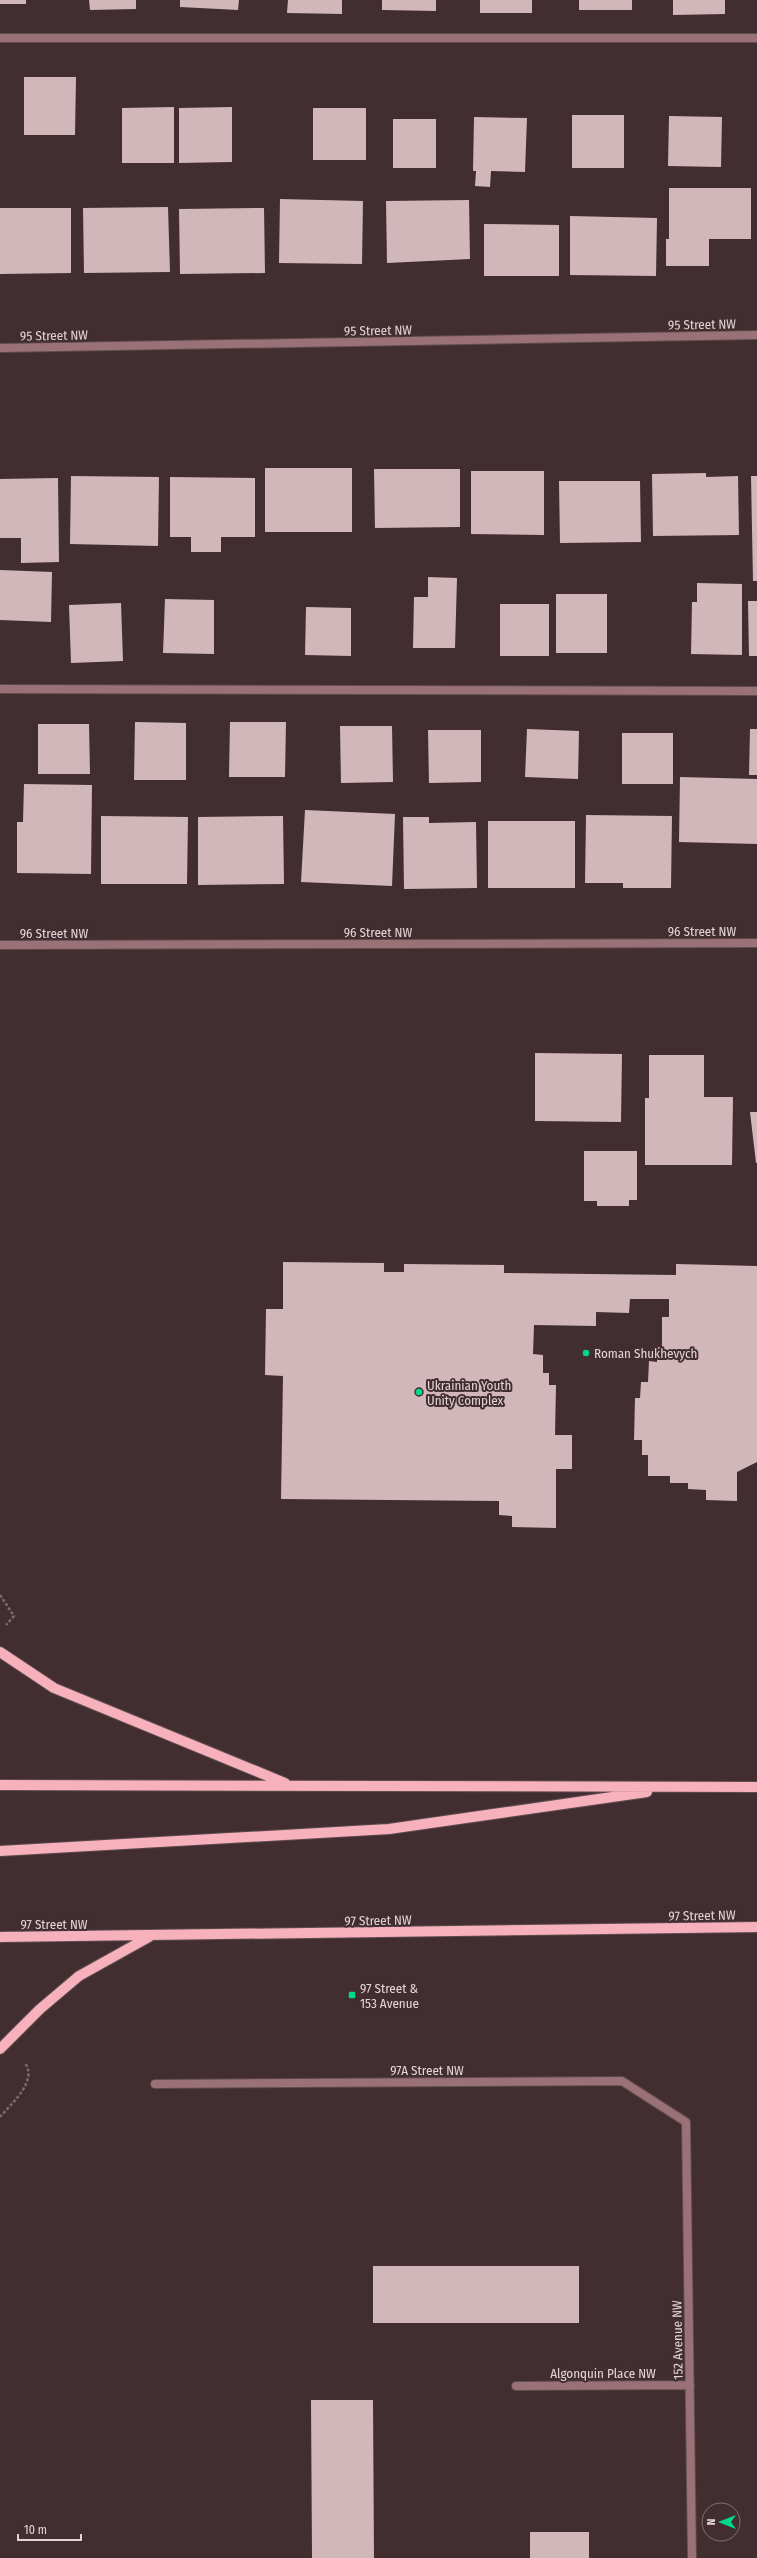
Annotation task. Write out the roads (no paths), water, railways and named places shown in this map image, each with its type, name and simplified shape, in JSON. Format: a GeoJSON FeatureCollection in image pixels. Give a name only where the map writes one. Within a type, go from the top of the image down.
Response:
{"type":"FeatureCollection","features":[{"type":"Feature","properties":{"kind":"main road"},"geometry":{"type":"LineString","coordinates":[[0,1652],[54,1688],[290,1785]]}},
{"type":"Feature","properties":{"kind":"main road"},"geometry":{"type":"LineString","coordinates":[[0,1785],[757,1787]]}},
{"type":"Feature","properties":{"kind":"main road"},"geometry":{"type":"LineString","coordinates":[[0,1851],[388,1829],[683,1787]]}},
{"type":"Feature","properties":{"kind":"main road","name":"97 Street NW"},"geometry":{"type":"LineString","coordinates":[[0,1937],[757,1927]]}},
{"type":"Feature","properties":{"kind":"main road"},"geometry":{"type":"LineString","coordinates":[[0,2049],[40,2009],[79,1976],[150,1936]]}},
{"type":"Feature","properties":{"kind":"street"},"geometry":{"type":"LineString","coordinates":[[0,38],[757,38]]}},
{"type":"Feature","properties":{"kind":"street","name":"95 Street NW"},"geometry":{"type":"LineString","coordinates":[[0,348],[757,336]]}},
{"type":"Feature","properties":{"kind":"street"},"geometry":{"type":"LineString","coordinates":[[0,688],[757,691]]}},
{"type":"Feature","properties":{"kind":"street","name":"96 Street NW"},"geometry":{"type":"LineString","coordinates":[[0,945],[757,943]]}},
{"type":"Feature","properties":{"kind":"street","name":"97A Street NW"},"geometry":{"type":"LineString","coordinates":[[155,2084],[622,2081],[686,2122]]}},
{"type":"Feature","properties":{"kind":"street","name":"152 Avenue NW"},"geometry":{"type":"LineString","coordinates":[[686,2122],[692,2558]]}},
{"type":"Feature","properties":{"kind":"street","name":"Algonquin Place NW"},"geometry":{"type":"LineString","coordinates":[[516,2386],[690,2385]]}},
{"type":"Feature","properties":{"kind":"place","name":"Roman Shukhevych"},"geometry":{"type":"Point","coordinates":[586,1353]}},
{"type":"Feature","properties":{"kind":"place","name":"Ukrainian Youth Unity Complex"},"geometry":{"type":"Point","coordinates":[419,1392]}},
{"type":"Feature","properties":{"kind":"place","name":"97 Street & 153 Avenue"},"geometry":{"type":"Point","coordinates":[352,1995]}}]}
